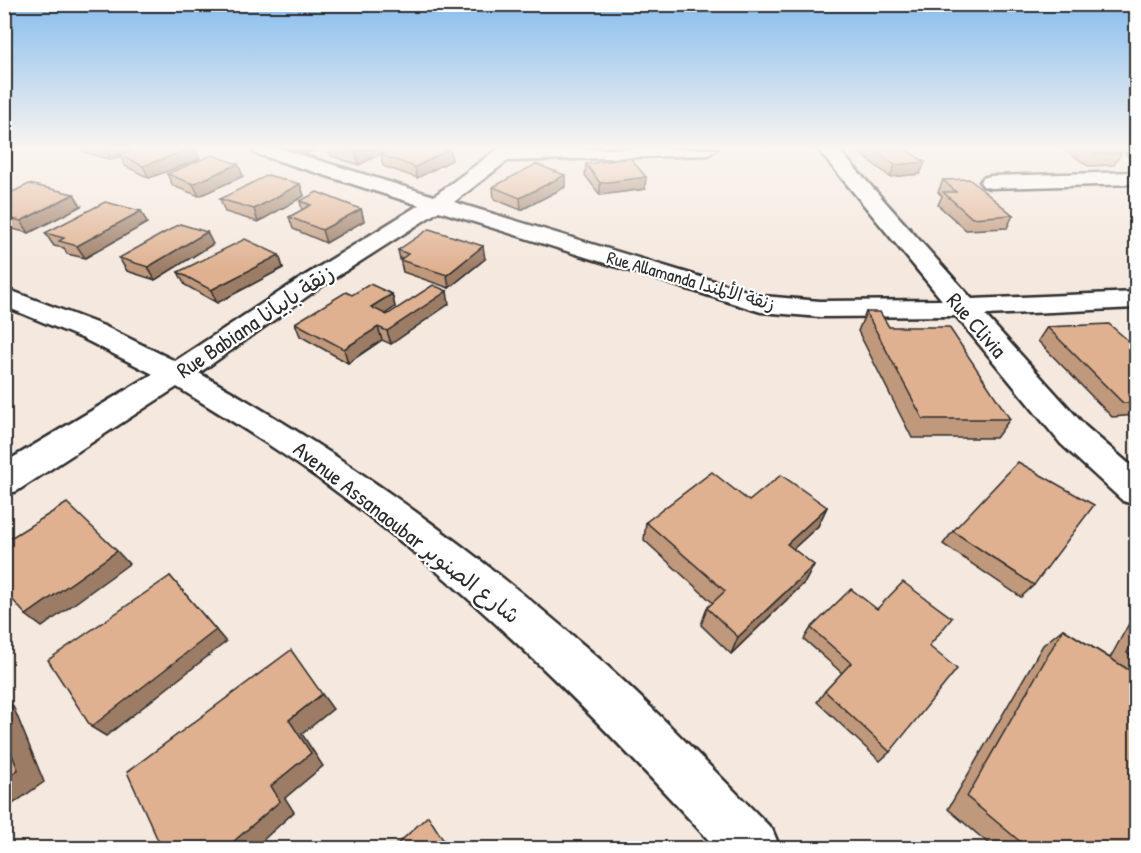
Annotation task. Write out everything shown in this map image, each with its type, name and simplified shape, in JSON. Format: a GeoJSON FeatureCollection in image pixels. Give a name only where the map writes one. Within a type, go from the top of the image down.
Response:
{"type":"FeatureCollection","features":[{"type":"Feature","properties":{"kind":"street","name":"Rue Allamanda زنقة الألمندا"},"geometry":{"type":"LineString","coordinates":[[389,189],[761,304],[820,309],[961,308],[1137,300]]}},
{"type":"Feature","properties":{"kind":"street","name":"Rue Babiana زنقة بابيانا"},"geometry":{"type":"LineString","coordinates":[[4,481],[178,373],[310,283],[458,189]]}},
{"type":"Feature","properties":{"kind":"street","name":"Rue Clivia"},"geometry":{"type":"LineString","coordinates":[[863,189],[961,308],[1072,435],[1137,491]]}},
{"type":"Feature","properties":{"kind":"street","name":"Avenue Assanaoubar شارع الصنوبر"},"geometry":{"type":"LineString","coordinates":[[4,296],[127,345],[178,373],[279,432],[374,500],[502,602],[642,732],[753,849]]}},
{"type":"Feature","properties":{"kind":"building"},"geometry":{"type":"Polygon","coordinates":[[[19,189],[51,189],[74,194],[21,221],[4,217],[4,196],[19,189]]]}},
{"type":"Feature","properties":{"kind":"building"},"geometry":{"type":"Polygon","coordinates":[[[240,189],[291,189],[254,209],[220,199],[240,189]]]}},
{"type":"Feature","properties":{"kind":"building"},"geometry":{"type":"Polygon","coordinates":[[[497,189],[538,189],[520,198],[497,189]]]}},
{"type":"Feature","properties":{"kind":"building"},"geometry":{"type":"Polygon","coordinates":[[[953,189],[981,189],[1013,215],[972,218],[943,192],[956,192],[953,189]]]}},
{"type":"Feature","properties":{"kind":"building"},"geometry":{"type":"Polygon","coordinates":[[[317,192],[361,209],[322,230],[289,217],[311,205],[300,201],[317,192]]]}},
{"type":"Feature","properties":{"kind":"building"},"geometry":{"type":"Polygon","coordinates":[[[105,202],[141,211],[77,246],[59,241],[64,238],[45,233],[105,202]]]}},
{"type":"Feature","properties":{"kind":"building"},"geometry":{"type":"Polygon","coordinates":[[[180,224],[207,232],[148,267],[119,258],[180,224]]]}},
{"type":"Feature","properties":{"kind":"building"},"geometry":{"type":"Polygon","coordinates":[[[429,229],[483,246],[447,275],[400,260],[408,254],[398,250],[429,229]]]}},
{"type":"Feature","properties":{"kind":"building"},"geometry":{"type":"Polygon","coordinates":[[[245,239],[279,255],[211,290],[178,272],[245,239]]]}},
{"type":"Feature","properties":{"kind":"building"},"geometry":{"type":"Polygon","coordinates":[[[370,284],[392,294],[371,307],[387,315],[433,285],[447,291],[387,331],[378,327],[344,349],[295,323],[346,292],[352,295],[370,284]]]}},
{"type":"Feature","properties":{"kind":"building"},"geometry":{"type":"Polygon","coordinates":[[[866,312],[880,312],[889,327],[949,327],[1010,419],[923,419],[866,312]]]}},
{"type":"Feature","properties":{"kind":"building"},"geometry":{"type":"Polygon","coordinates":[[[1109,324],[1137,348],[1137,403],[1123,403],[1047,327],[1109,324]]]}},
{"type":"Feature","properties":{"kind":"building"},"geometry":{"type":"Polygon","coordinates":[[[1018,462],[1094,505],[1034,585],[953,531],[1018,462]]]}},
{"type":"Feature","properties":{"kind":"building"},"geometry":{"type":"Polygon","coordinates":[[[712,472],[749,501],[781,475],[827,507],[787,544],[814,565],[738,637],[707,608],[725,591],[646,522],[712,472]]]}},
{"type":"Feature","properties":{"kind":"building"},"geometry":{"type":"Polygon","coordinates":[[[67,503],[117,551],[26,615],[4,590],[4,542],[67,503]]]}},
{"type":"Feature","properties":{"kind":"building"},"geometry":{"type":"Polygon","coordinates":[[[170,576],[216,630],[91,727],[48,660],[170,576]]]}},
{"type":"Feature","properties":{"kind":"building"},"geometry":{"type":"Polygon","coordinates":[[[903,582],[952,618],[929,646],[957,669],[890,752],[825,691],[851,663],[811,628],[851,589],[877,609],[903,582]]]}},
{"type":"Feature","properties":{"kind":"building"},"geometry":{"type":"Polygon","coordinates":[[[1063,629],[1137,675],[1137,849],[1029,849],[967,797],[1063,629]]]}},
{"type":"Feature","properties":{"kind":"building"},"geometry":{"type":"Polygon","coordinates":[[[1137,635],[1137,659],[1127,653],[1137,635]]]}},
{"type":"Feature","properties":{"kind":"building"},"geometry":{"type":"Polygon","coordinates":[[[291,650],[322,694],[289,720],[311,753],[271,786],[280,801],[225,849],[162,849],[127,772],[291,650]]]}},
{"type":"Feature","properties":{"kind":"building"},"geometry":{"type":"Polygon","coordinates":[[[4,734],[18,770],[4,779],[4,734]]]}},
{"type":"Feature","properties":{"kind":"building"},"geometry":{"type":"Polygon","coordinates":[[[428,816],[449,849],[392,849],[428,816]]]}}]}
